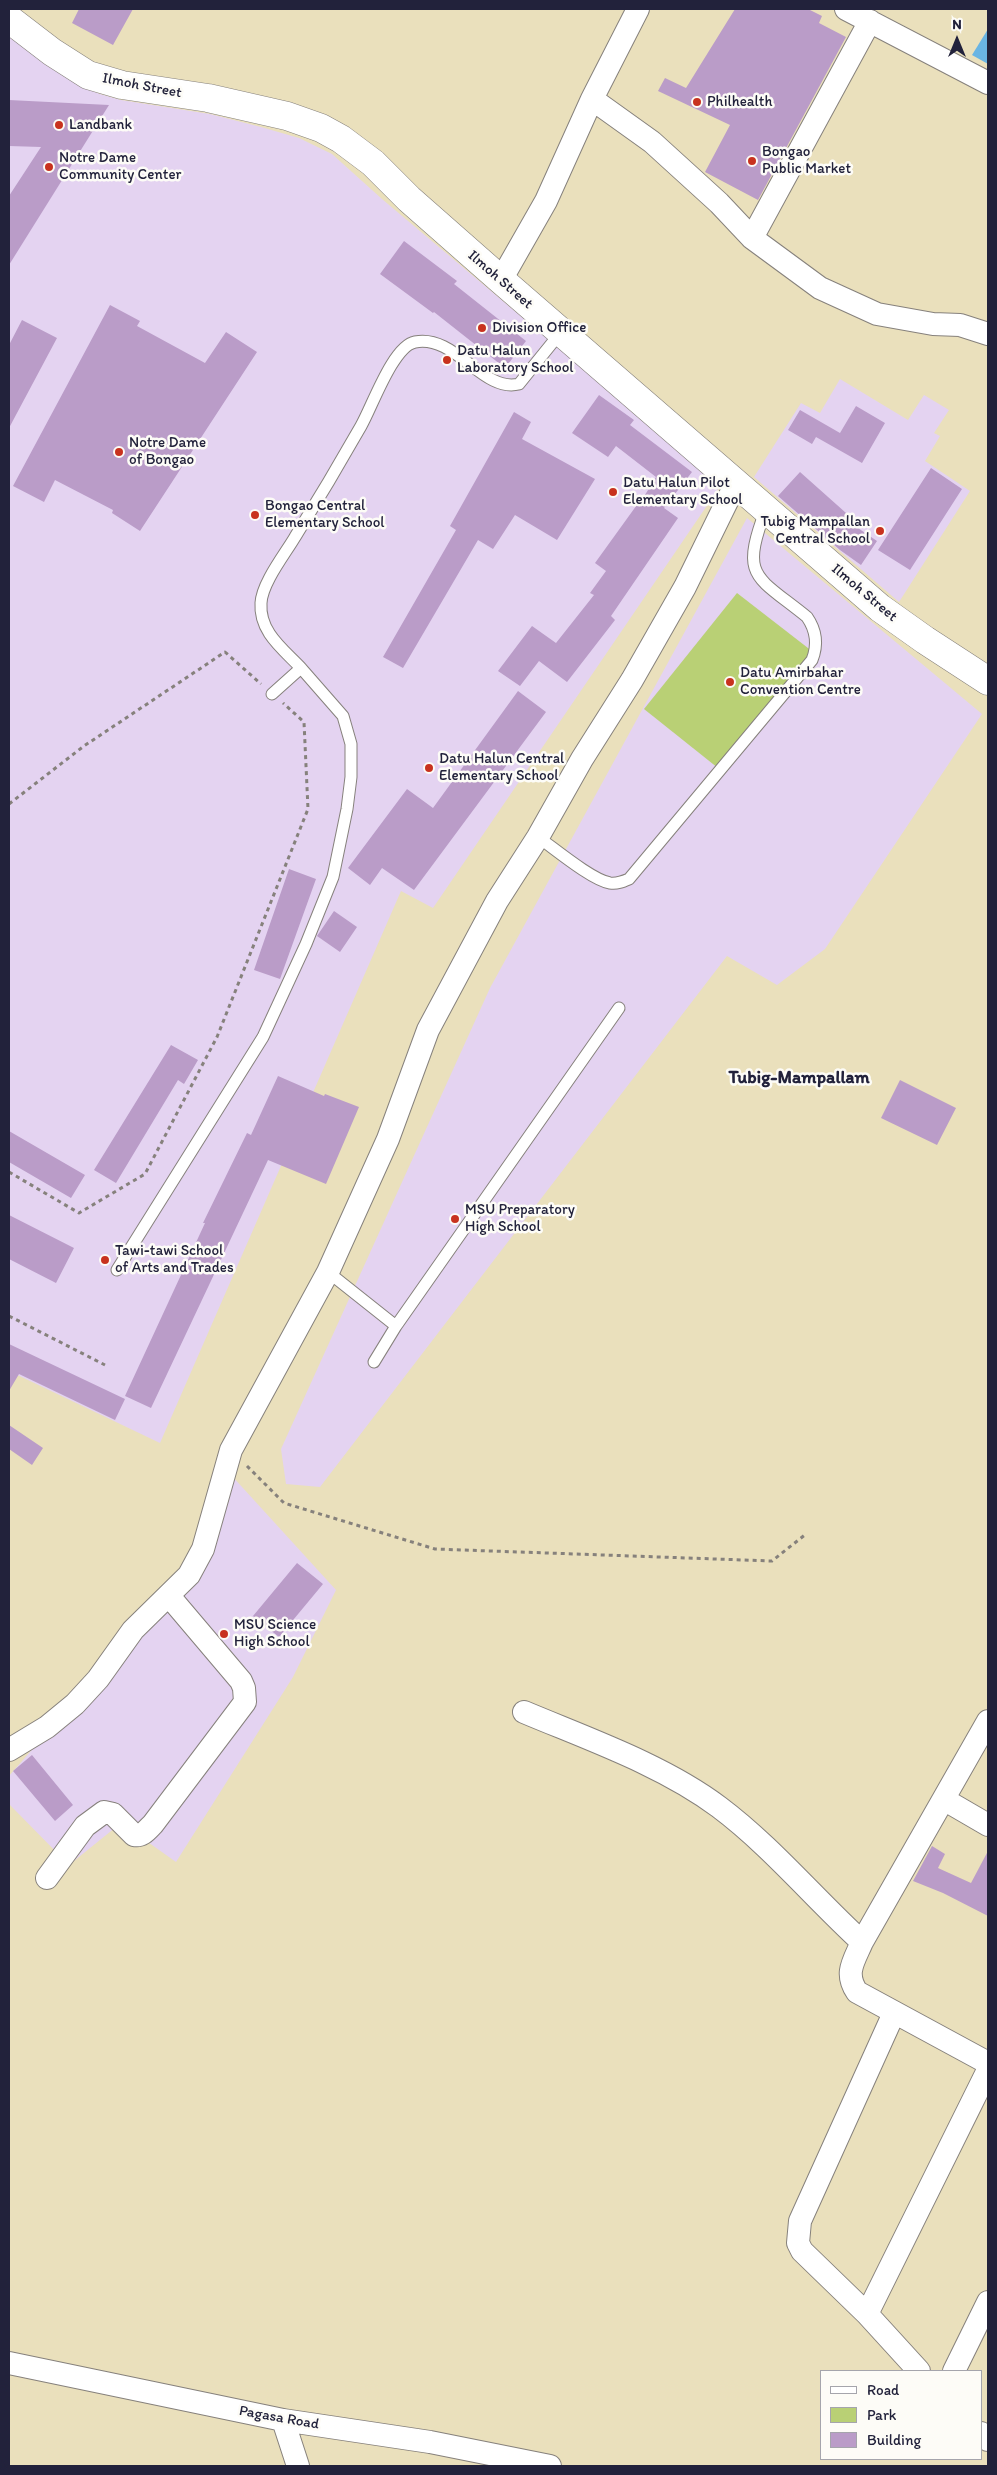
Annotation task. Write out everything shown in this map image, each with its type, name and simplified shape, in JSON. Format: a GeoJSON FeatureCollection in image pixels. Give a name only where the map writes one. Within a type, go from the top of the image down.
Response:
{"type":"FeatureCollection","features":[{"type":"Feature","properties":{"kind":"street"},"geometry":{"type":"LineString","coordinates":[[501,280],[546,201],[592,99],[638,9]]}},
{"type":"Feature","properties":{"kind":"street"},"geometry":{"type":"LineString","coordinates":[[846,9],[988,84]]}},
{"type":"Feature","properties":{"kind":"street","name":"Ilmoh Street"},"geometry":{"type":"LineString","coordinates":[[9,19],[52,52],[88,75],[122,85],[208,98],[287,116],[321,128],[372,163],[408,199],[880,608],[988,681]]}},
{"type":"Feature","properties":{"kind":"street"},"geometry":{"type":"LineString","coordinates":[[752,238],[870,20]]}},
{"type":"Feature","properties":{"kind":"street"},"geometry":{"type":"LineString","coordinates":[[592,99],[652,142],[719,203],[752,238],[820,288],[877,314],[933,324],[960,325],[988,334]]}},
{"type":"Feature","properties":{"kind":"street"},"geometry":{"type":"LineString","coordinates":[[9,1750],[47,1728],[75,1704],[98,1679],[133,1630],[189,1575],[203,1549],[231,1450],[328,1272],[388,1139],[428,1030],[498,901],[538,837],[582,759],[632,680],[685,587],[736,483]]}},
{"type":"Feature","properties":{"kind":"street"},"geometry":{"type":"LineString","coordinates":[[47,1878],[85,1826],[104,1812],[113,1814],[134,1836],[139,1836],[153,1824],[245,1702],[244,1688],[241,1681],[169,1596]]}},
{"type":"Feature","properties":{"kind":"street"},"geometry":{"type":"LineString","coordinates":[[524,1712],[682,1783],[718,1806],[753,1835],[862,1942]]}},
{"type":"Feature","properties":{"kind":"street"},"geometry":{"type":"LineString","coordinates":[[988,1721],[945,1800],[862,1942],[849,1974],[851,1983],[857,1992],[988,2063]]}},
{"type":"Feature","properties":{"kind":"street"},"geometry":{"type":"LineString","coordinates":[[945,1800],[988,1825]]}},
{"type":"Feature","properties":{"kind":"street"},"geometry":{"type":"LineString","coordinates":[[894,2013],[800,2221],[798,2243],[802,2251],[867,2314],[918,2370]]}},
{"type":"Feature","properties":{"kind":"street"},"geometry":{"type":"LineString","coordinates":[[867,2314],[988,2070]]}},
{"type":"Feature","properties":{"kind":"street"},"geometry":{"type":"LineString","coordinates":[[954,2370],[988,2302]]}},
{"type":"Feature","properties":{"kind":"street","name":"Pagasa Road"},"geometry":{"type":"LineString","coordinates":[[9,2363],[283,2420],[430,2442],[550,2466]]}},
{"type":"Feature","properties":{"kind":"street"},"geometry":{"type":"LineString","coordinates":[[283,2420],[298,2466]]}},
{"type":"Feature","properties":{"kind":"lane"},"geometry":{"type":"LineString","coordinates":[[117,1270],[263,1037],[306,944],[333,877],[347,809],[351,777],[349,730],[343,716],[263,627],[261,601],[271,576],[338,466],[402,349],[413,342],[431,342],[451,351],[495,381],[513,385],[520,384],[561,332]]}},
{"type":"Feature","properties":{"kind":"lane"},"geometry":{"type":"LineString","coordinates":[[538,837],[595,877],[609,883],[618,883],[629,879],[812,660],[816,650],[812,624],[807,617],[754,572],[751,556],[754,539],[766,509]]}},
{"type":"Feature","properties":{"kind":"lane"},"geometry":{"type":"LineString","coordinates":[[272,694],[301,668]]}},
{"type":"Feature","properties":{"kind":"lane"},"geometry":{"type":"LineString","coordinates":[[374,1362],[396,1326],[619,1008]]}},
{"type":"Feature","properties":{"kind":"lane"},"geometry":{"type":"LineString","coordinates":[[328,1272],[396,1326]]}},
{"type":"Feature","properties":{"kind":"path"},"geometry":{"type":"LineString","coordinates":[[9,804],[84,746],[225,652],[304,722],[308,809],[217,1037],[145,1174],[79,1213],[9,1172]]}},
{"type":"Feature","properties":{"kind":"path"},"geometry":{"type":"LineString","coordinates":[[9,1316],[105,1365]]}},
{"type":"Feature","properties":{"kind":"path"},"geometry":{"type":"LineString","coordinates":[[231,1450],[284,1503],[435,1549],[772,1561],[806,1534]]}},
{"type":"Feature","properties":{"kind":"shaded area"},"geometry":{"type":"Polygon","coordinates":[[[9,33],[81,86],[100,94],[121,100],[210,114],[261,127],[299,138],[332,154],[382,199],[721,485],[433,908],[401,891],[160,1443],[9,1371],[9,33]]]}},
{"type":"Feature","properties":{"kind":"shaded area","name":"Tubig Mampallan Central School"},"geometry":{"type":"Polygon","coordinates":[[[840,379],[908,420],[924,395],[949,410],[934,433],[940,436],[925,461],[970,491],[899,602],[754,477],[801,403],[820,413],[840,379]]]}},
{"type":"Feature","properties":{"kind":"shaded area","name":"MSU Preparatory High School"},"geometry":{"type":"Polygon","coordinates":[[[747,518],[982,714],[825,949],[777,985],[727,956],[320,1487],[286,1484],[281,1449],[490,988],[747,518]]]}},
{"type":"Feature","properties":{"kind":"shaded area","name":"MSU Science High School"},"geometry":{"type":"Polygon","coordinates":[[[232,1476],[336,1590],[293,1677],[176,1862],[121,1823],[69,1865],[9,1804],[9,1776],[186,1573],[232,1476]]]}},
{"type":"Feature","properties":{"kind":"green space","name":"Datu Amirbahar Convention Centre"},"geometry":{"type":"Polygon","coordinates":[[[737,593],[817,655],[723,772],[644,709],[737,593]]]}},
{"type":"Feature","properties":{"kind":"water"},"geometry":{"type":"Polygon","coordinates":[[[988,29],[988,64],[972,55],[988,29]]]}},
{"type":"Feature","properties":{"kind":"building"},"geometry":{"type":"Polygon","coordinates":[[[79,9],[133,9],[113,45],[72,23],[79,9]]]}},
{"type":"Feature","properties":{"kind":"building"},"geometry":{"type":"Polygon","coordinates":[[[735,9],[808,9],[822,16],[819,23],[846,37],[758,200],[705,172],[730,125],[658,91],[665,78],[686,88],[735,9]]]}},
{"type":"Feature","properties":{"kind":"building","name":"Notre Dame Community Center"},"geometry":{"type":"Polygon","coordinates":[[[9,100],[109,105],[9,265],[9,196],[41,147],[9,146],[9,100]]]}},
{"type":"Feature","properties":{"kind":"building"},"geometry":{"type":"Polygon","coordinates":[[[404,241],[457,281],[454,284],[526,341],[505,368],[434,312],[380,274],[404,241]]]}},
{"type":"Feature","properties":{"kind":"building"},"geometry":{"type":"Polygon","coordinates":[[[110,305],[140,321],[137,326],[205,363],[226,332],[257,352],[140,531],[112,513],[113,510],[55,480],[44,502],[13,486],[110,305]]]}},
{"type":"Feature","properties":{"kind":"building"},"geometry":{"type":"Polygon","coordinates":[[[22,320],[57,338],[9,428],[9,345],[22,320]]]}},
{"type":"Feature","properties":{"kind":"building"},"geometry":{"type":"Polygon","coordinates":[[[599,395],[634,420],[630,425],[692,472],[664,508],[678,518],[611,616],[615,620],[567,682],[539,661],[520,686],[498,671],[532,626],[556,643],[594,595],[590,593],[606,571],[595,563],[640,503],[656,477],[616,446],[608,457],[572,433],[599,395]]]}},
{"type":"Feature","properties":{"kind":"building"},"geometry":{"type":"Polygon","coordinates":[[[856,406],[885,423],[862,463],[816,437],[812,444],[788,430],[800,410],[840,433],[856,406]]]}},
{"type":"Feature","properties":{"kind":"building"},"geometry":{"type":"Polygon","coordinates":[[[514,412],[531,422],[522,439],[595,479],[557,540],[515,515],[493,549],[478,540],[403,668],[383,657],[456,530],[450,526],[514,412]]]}},
{"type":"Feature","properties":{"kind":"building"},"geometry":{"type":"Polygon","coordinates":[[[931,468],[962,489],[910,570],[878,550],[931,468]]]}},
{"type":"Feature","properties":{"kind":"building"},"geometry":{"type":"Polygon","coordinates":[[[800,472],[855,521],[852,524],[877,541],[861,565],[840,550],[778,496],[800,472]]]}},
{"type":"Feature","properties":{"kind":"building"},"geometry":{"type":"Polygon","coordinates":[[[518,691],[546,712],[414,890],[382,868],[370,885],[348,868],[407,789],[433,808],[518,691]]]}},
{"type":"Feature","properties":{"kind":"building"},"geometry":{"type":"Polygon","coordinates":[[[289,869],[316,879],[280,979],[254,970],[289,869]]]}},
{"type":"Feature","properties":{"kind":"building"},"geometry":{"type":"Polygon","coordinates":[[[334,911],[357,927],[340,952],[317,936],[334,911]]]}},
{"type":"Feature","properties":{"kind":"building"},"geometry":{"type":"Polygon","coordinates":[[[171,1045],[198,1060],[184,1084],[178,1080],[116,1183],[94,1170],[171,1045]]]}},
{"type":"Feature","properties":{"kind":"building"},"geometry":{"type":"Polygon","coordinates":[[[278,1076],[324,1096],[325,1094],[359,1107],[326,1184],[268,1160],[151,1408],[125,1396],[205,1223],[203,1223],[247,1133],[251,1135],[278,1076]]]}},
{"type":"Feature","properties":{"kind":"building"},"geometry":{"type":"Polygon","coordinates":[[[900,1080],[956,1108],[937,1145],[881,1118],[900,1080]]]}},
{"type":"Feature","properties":{"kind":"building"},"geometry":{"type":"Polygon","coordinates":[[[9,1131],[85,1175],[71,1198],[9,1162],[9,1131]]]}},
{"type":"Feature","properties":{"kind":"building"},"geometry":{"type":"Polygon","coordinates":[[[9,1215],[74,1248],[56,1283],[9,1259],[9,1215]]]}},
{"type":"Feature","properties":{"kind":"building"},"geometry":{"type":"Polygon","coordinates":[[[9,1344],[125,1399],[115,1420],[19,1374],[9,1391],[9,1344]]]}},
{"type":"Feature","properties":{"kind":"building"},"geometry":{"type":"Polygon","coordinates":[[[9,1425],[43,1448],[32,1465],[9,1449],[9,1425]]]}},
{"type":"Feature","properties":{"kind":"building"},"geometry":{"type":"Polygon","coordinates":[[[297,1563],[323,1584],[279,1637],[253,1616],[297,1563]]]}},
{"type":"Feature","properties":{"kind":"building"},"geometry":{"type":"Polygon","coordinates":[[[32,1755],[73,1805],[55,1821],[13,1771],[32,1755]]]}},
{"type":"Feature","properties":{"kind":"building"},"geometry":{"type":"Polygon","coordinates":[[[932,1846],[945,1854],[938,1868],[971,1883],[988,1851],[988,1916],[943,1893],[913,1881],[932,1846]]]}},
{"type":"Feature","properties":{"kind":"place","name":"Philhealth"},"geometry":{"type":"Point","coordinates":[697,102]}},
{"type":"Feature","properties":{"kind":"place","name":"Landbank"},"geometry":{"type":"Point","coordinates":[59,125]}},
{"type":"Feature","properties":{"kind":"place","name":"Bongao Public Market"},"geometry":{"type":"Point","coordinates":[752,161]}},
{"type":"Feature","properties":{"kind":"place","name":"Notre Dame Community Center"},"geometry":{"type":"Point","coordinates":[49,167]}},
{"type":"Feature","properties":{"kind":"place","name":"Division Office"},"geometry":{"type":"Point","coordinates":[482,328]}},
{"type":"Feature","properties":{"kind":"place","name":"Datu Halun Laboratory School"},"geometry":{"type":"Point","coordinates":[447,360]}},
{"type":"Feature","properties":{"kind":"place","name":"Notre Dame of Bongao"},"geometry":{"type":"Point","coordinates":[119,452]}},
{"type":"Feature","properties":{"kind":"place","name":"Datu Halun Pilot Elementary School"},"geometry":{"type":"Point","coordinates":[613,492]}},
{"type":"Feature","properties":{"kind":"place","name":"Bongao Central Elementary School"},"geometry":{"type":"Point","coordinates":[255,515]}},
{"type":"Feature","properties":{"kind":"place","name":"Tubig Mampallan Central School"},"geometry":{"type":"Point","coordinates":[880,531]}},
{"type":"Feature","properties":{"kind":"place","name":"Datu Amirbahar Convention Centre"},"geometry":{"type":"Point","coordinates":[730,682]}},
{"type":"Feature","properties":{"kind":"place","name":"Datu Halun Central Elementary School"},"geometry":{"type":"Point","coordinates":[429,768]}},
{"type":"Feature","properties":{"kind":"place","name":"MSU Preparatory High School"},"geometry":{"type":"Point","coordinates":[455,1219]}},
{"type":"Feature","properties":{"kind":"place","name":"Tawi-tawi School of Arts and Trades"},"geometry":{"type":"Point","coordinates":[105,1260]}},
{"type":"Feature","properties":{"kind":"place","name":"MSU Science High School"},"geometry":{"type":"Point","coordinates":[224,1634]}},
{"type":"Feature","properties":{"kind":"district","name":"Tubig-Mampallam"},"geometry":{"type":"Point","coordinates":[799,1078]}}]}
